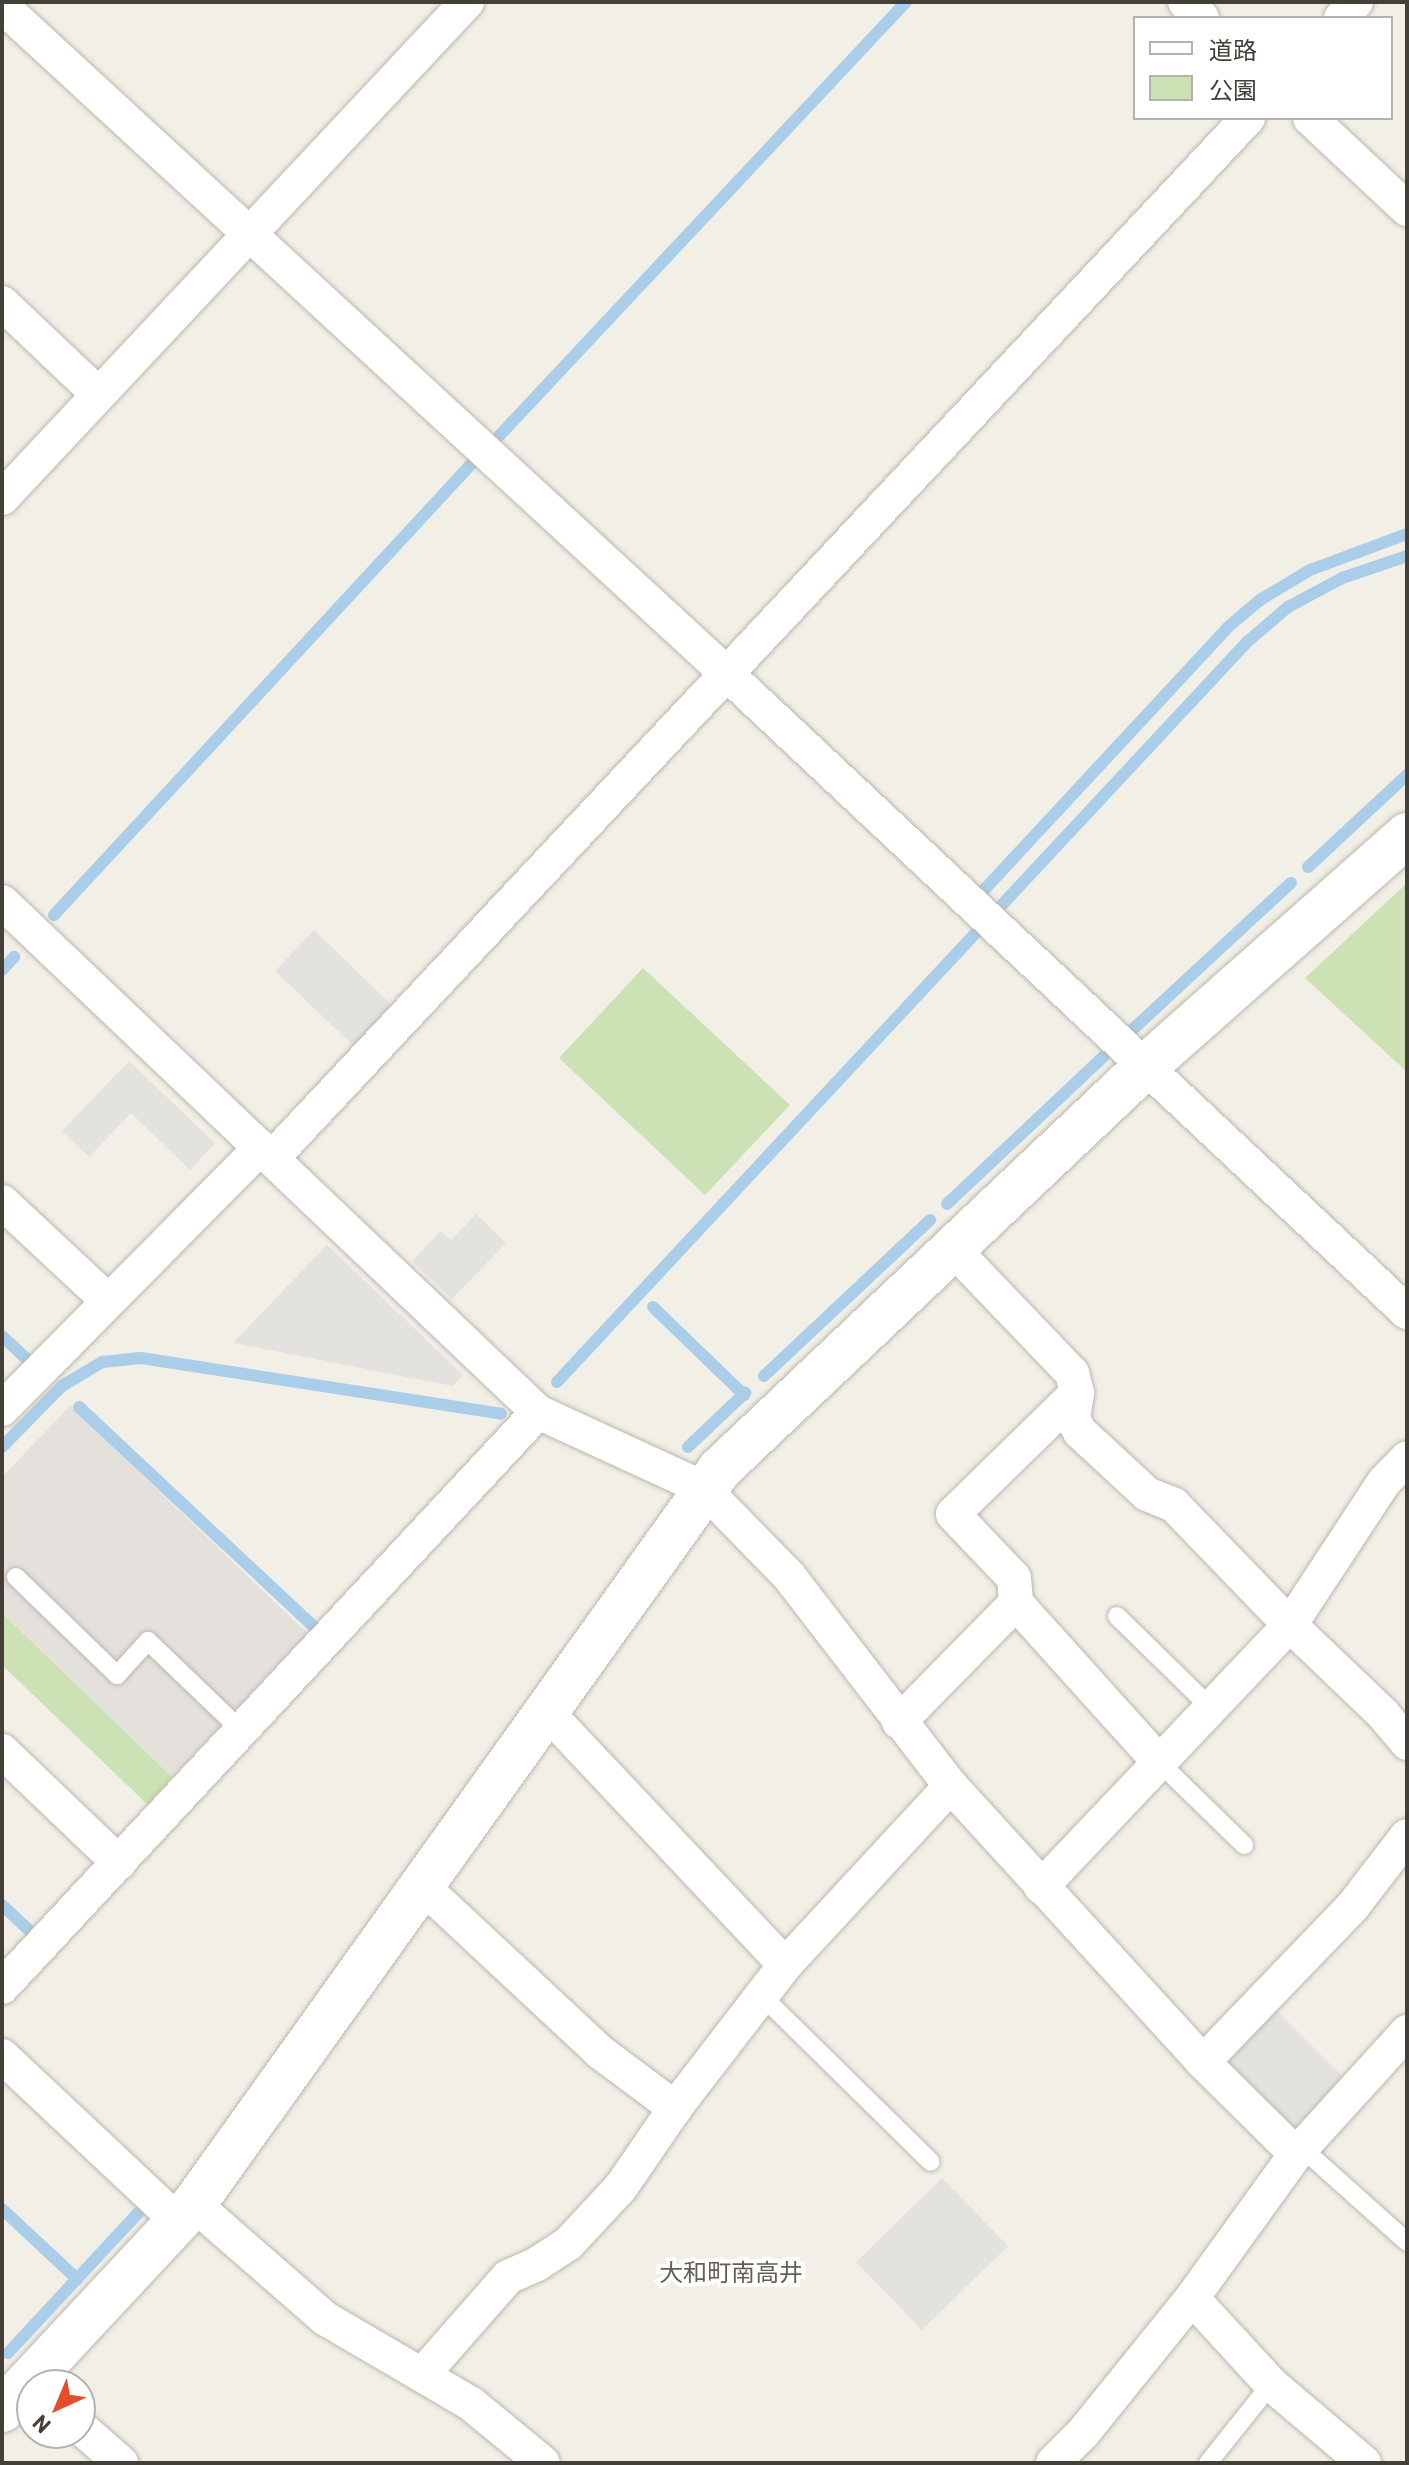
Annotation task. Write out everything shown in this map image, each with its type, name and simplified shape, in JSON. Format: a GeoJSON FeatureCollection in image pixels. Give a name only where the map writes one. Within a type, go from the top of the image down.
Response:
{"type":"FeatureCollection","features":[{"type":"Feature","properties":{"kind":"street"},"geometry":{"type":"LineString","coordinates":[[2,498],[467,2]]}},
{"type":"Feature","properties":{"kind":"street"},"geometry":{"type":"LineString","coordinates":[[1185,2],[1200,16]]}},
{"type":"Feature","properties":{"kind":"street"},"geometry":{"type":"LineString","coordinates":[[2,6],[991,919],[1407,1312]]}},
{"type":"Feature","properties":{"kind":"street"},"geometry":{"type":"LineString","coordinates":[[2,1409],[108,1301],[267,1152],[726,673],[1246,120]]}},
{"type":"Feature","properties":{"kind":"street"},"geometry":{"type":"LineString","coordinates":[[1312,120],[1407,209]]}},
{"type":"Feature","properties":{"kind":"street"},"geometry":{"type":"LineString","coordinates":[[2,303],[98,394]]}},
{"type":"Feature","properties":{"kind":"street"},"geometry":{"type":"LineString","coordinates":[[42,2369],[186,2212],[703,1488],[1146,1066],[1407,835]]}},
{"type":"Feature","properties":{"kind":"street"},"geometry":{"type":"LineString","coordinates":[[2,902],[538,1412],[703,1488],[789,1576],[899,1722],[1041,1887],[1203,2062],[1299,2151]]}},
{"type":"Feature","properties":{"kind":"street"},"geometry":{"type":"LineString","coordinates":[[2,1202],[108,1301]]}},
{"type":"Feature","properties":{"kind":"street"},"geometry":{"type":"LineString","coordinates":[[953,1249],[1072,1373],[1077,1393],[1073,1419],[1080,1432],[1147,1494],[1174,1505],[1290,1625],[1383,1714],[1407,1743]]}},
{"type":"Feature","properties":{"kind":"street"},"geometry":{"type":"LineString","coordinates":[[1077,1393],[953,1514],[1014,1578],[1016,1603],[1159,1762]]}},
{"type":"Feature","properties":{"kind":"street"},"geometry":{"type":"LineString","coordinates":[[2,1987],[538,1412]]}},
{"type":"Feature","properties":{"kind":"street"},"geometry":{"type":"LineString","coordinates":[[1041,1887],[1290,1625],[1384,1482],[1407,1458]]}},
{"type":"Feature","properties":{"kind":"street"},"geometry":{"type":"LineString","coordinates":[[899,1722],[1016,1603]]}},
{"type":"Feature","properties":{"kind":"street"},"geometry":{"type":"LineString","coordinates":[[545,1710],[785,1965]]}},
{"type":"Feature","properties":{"kind":"street"},"geometry":{"type":"LineString","coordinates":[[2,1751],[119,1863]]}},
{"type":"Feature","properties":{"kind":"street"},"geometry":{"type":"LineString","coordinates":[[423,2374],[508,2277],[537,2264],[568,2244],[621,2187],[675,2108],[785,1965],[951,1786]]}},
{"type":"Feature","properties":{"kind":"street"},"geometry":{"type":"LineString","coordinates":[[1203,2062],[1353,1906],[1407,1836]]}},
{"type":"Feature","properties":{"kind":"street"},"geometry":{"type":"LineString","coordinates":[[421,1885],[600,2052],[675,2108]]}},
{"type":"Feature","properties":{"kind":"street"},"geometry":{"type":"LineString","coordinates":[[1053,2463],[1083,2433],[1192,2298],[1299,2151],[1407,2032]]}},
{"type":"Feature","properties":{"kind":"street"},"geometry":{"type":"LineString","coordinates":[[2,2056],[186,2212],[326,2319],[470,2403],[543,2463]]}},
{"type":"Feature","properties":{"kind":"street"},"geometry":{"type":"LineString","coordinates":[[1192,2298],[1271,2384],[1364,2463]]}},
{"type":"Feature","properties":{"kind":"street"},"geometry":{"type":"LineString","coordinates":[[96,2441],[121,2463]]}},
{"type":"Feature","properties":{"kind":"lane"},"geometry":{"type":"LineString","coordinates":[[16,1577],[117,1675],[148,1641],[242,1731]]}},
{"type":"Feature","properties":{"kind":"lane"},"geometry":{"type":"LineString","coordinates":[[1117,1616],[1211,1708]]}},
{"type":"Feature","properties":{"kind":"lane"},"geometry":{"type":"LineString","coordinates":[[1159,1762],[1244,1845]]}},
{"type":"Feature","properties":{"kind":"lane"},"geometry":{"type":"LineString","coordinates":[[763,1997],[931,2162]]}},
{"type":"Feature","properties":{"kind":"lane"},"geometry":{"type":"LineString","coordinates":[[1299,2151],[1407,2242]]}},
{"type":"Feature","properties":{"kind":"lane"},"geometry":{"type":"LineString","coordinates":[[1208,2463],[1271,2384]]}},
{"type":"Feature","properties":{"kind":"shaded area"},"geometry":{"type":"Polygon","coordinates":[[[314,930],[397,1010],[359,1051],[275,971],[314,930]]]}},
{"type":"Feature","properties":{"kind":"shaded area"},"geometry":{"type":"Polygon","coordinates":[[[129,1061],[215,1143],[190,1170],[131,1113],[89,1157],[62,1131],[129,1061]]]}},
{"type":"Feature","properties":{"kind":"shaded area"},"geometry":{"type":"Polygon","coordinates":[[[476,1214],[506,1243],[452,1299],[412,1261],[441,1231],[451,1240],[476,1214]]]}},
{"type":"Feature","properties":{"kind":"shaded area"},"geometry":{"type":"Polygon","coordinates":[[[327,1245],[463,1375],[453,1386],[233,1343],[327,1245]]]}},
{"type":"Feature","properties":{"kind":"shaded area"},"geometry":{"type":"Polygon","coordinates":[[[70,1406],[307,1633],[172,1777],[2,1613],[2,1477],[70,1406]]]}},
{"type":"Feature","properties":{"kind":"shaded area"},"geometry":{"type":"Polygon","coordinates":[[[1271,2005],[1348,2082],[1306,2129],[1291,2130],[1218,2057],[1271,2005]]]}},
{"type":"Feature","properties":{"kind":"shaded area"},"geometry":{"type":"Polygon","coordinates":[[[942,2178],[1008,2246],[922,2330],[856,2262],[942,2178]]]}},
{"type":"Feature","properties":{"kind":"green space"},"geometry":{"type":"Polygon","coordinates":[[[1407,883],[1407,1072],[1305,978],[1407,883]]]}},
{"type":"Feature","properties":{"kind":"green space"},"geometry":{"type":"Polygon","coordinates":[[[643,968],[790,1105],[705,1195],[559,1058],[643,968]]]}},
{"type":"Feature","properties":{"kind":"green space"},"geometry":{"type":"Polygon","coordinates":[[[2,1613],[172,1777],[148,1805],[2,1665],[2,1613]]]}},
{"type":"Feature","properties":{"kind":"waterway"},"geometry":{"type":"LineString","coordinates":[[499,436],[906,2]]}},
{"type":"Feature","properties":{"kind":"waterway"},"geometry":{"type":"LineString","coordinates":[[54,915],[475,460]]}},
{"type":"Feature","properties":{"kind":"waterway"},"geometry":{"type":"LineString","coordinates":[[983,891],[1228,627],[1260,600],[1310,570],[1407,534]]}},
{"type":"Feature","properties":{"kind":"waterway"},"geometry":{"type":"LineString","coordinates":[[557,1382],[1247,642],[1288,607],[1342,578],[1407,556]]}},
{"type":"Feature","properties":{"kind":"waterway"},"geometry":{"type":"LineString","coordinates":[[1308,867],[1407,775]]}},
{"type":"Feature","properties":{"kind":"waterway"},"geometry":{"type":"LineString","coordinates":[[1131,1031],[1291,883]]}},
{"type":"Feature","properties":{"kind":"waterway"},"geometry":{"type":"LineString","coordinates":[[2,970],[14,957]]}},
{"type":"Feature","properties":{"kind":"waterway"},"geometry":{"type":"LineString","coordinates":[[947,1204],[1104,1056]]}},
{"type":"Feature","properties":{"kind":"waterway"},"geometry":{"type":"LineString","coordinates":[[764,1376],[930,1220]]}},
{"type":"Feature","properties":{"kind":"waterway"},"geometry":{"type":"LineString","coordinates":[[653,1307],[744,1395]]}},
{"type":"Feature","properties":{"kind":"waterway"},"geometry":{"type":"LineString","coordinates":[[2,1336],[26,1358]]}},
{"type":"Feature","properties":{"kind":"waterway"},"geometry":{"type":"LineString","coordinates":[[2,1447],[62,1386],[102,1362],[141,1358],[501,1414]]}},
{"type":"Feature","properties":{"kind":"waterway"},"geometry":{"type":"LineString","coordinates":[[688,1447],[745,1393]]}},
{"type":"Feature","properties":{"kind":"waterway"},"geometry":{"type":"LineString","coordinates":[[79,1407],[313,1626]]}},
{"type":"Feature","properties":{"kind":"waterway"},"geometry":{"type":"LineString","coordinates":[[2,1905],[31,1932]]}},
{"type":"Feature","properties":{"kind":"waterway"},"geometry":{"type":"LineString","coordinates":[[2,2209],[77,2279]]}},
{"type":"Feature","properties":{"kind":"waterway"},"geometry":{"type":"LineString","coordinates":[[8,2353],[138,2213]]}},
{"type":"Feature","properties":{"kind":"district","name":"大和町南高井"},"geometry":{"type":"Point","coordinates":[731,2272]}}]}
